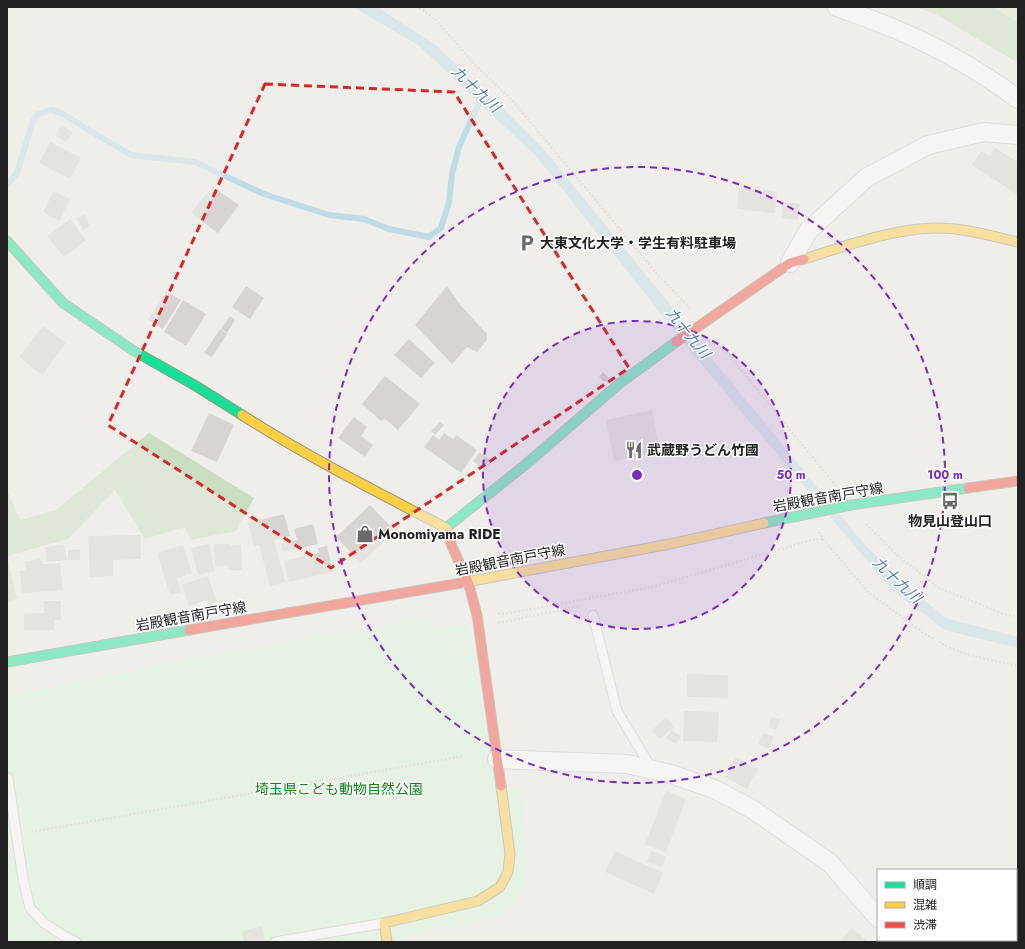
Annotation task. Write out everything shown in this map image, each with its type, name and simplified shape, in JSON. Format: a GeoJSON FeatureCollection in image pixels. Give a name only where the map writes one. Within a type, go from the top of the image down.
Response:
{"type":"FeatureCollection","features":[{"type":"Feature","properties":{"kind":"street"},"geometry":{"type":"LineString","coordinates":[[837,7],[895,29],[950,56],[999,85],[1018,99]]}},
{"type":"Feature","properties":{"kind":"street"},"geometry":{"type":"LineString","coordinates":[[790,263],[808,231],[866,178],[928,145],[984,132],[1018,135]]}},
{"type":"Feature","properties":{"kind":"street"},"geometry":{"type":"LineString","coordinates":[[446,528],[525,465],[620,383],[790,263],[849,245],[908,230],[935,228],[963,230],[1018,242]]}},
{"type":"Feature","properties":{"kind":"street"},"geometry":{"type":"LineString","coordinates":[[7,242],[63,302],[134,351],[196,386],[272,434],[373,490],[446,528],[451,544],[468,582],[477,615],[510,854],[508,872],[500,887],[478,901],[384,923],[387,942]]}},
{"type":"Feature","properties":{"kind":"street","name":"岩殿観音南戸守線"},"geometry":{"type":"LineString","coordinates":[[7,662],[468,582],[670,544],[803,514],[851,505],[1018,481]]}},
{"type":"Feature","properties":{"kind":"street"},"geometry":{"type":"LineString","coordinates":[[497,759],[627,764],[671,774],[714,789],[752,809],[830,863],[877,914]]}},
{"type":"Feature","properties":{"kind":"lane"},"geometry":{"type":"LineString","coordinates":[[593,615],[617,711],[652,770]]}},
{"type":"Feature","properties":{"kind":"lane"},"geometry":{"type":"LineString","coordinates":[[8,778],[23,879],[30,908],[44,923],[76,942]]}},
{"type":"Feature","properties":{"kind":"lane"},"geometry":{"type":"LineString","coordinates":[[276,942],[384,923]]}},
{"type":"Feature","properties":{"kind":"path"},"geometry":{"type":"LineString","coordinates":[[415,7],[423,10],[436,20],[476,64],[511,99],[659,276],[703,323],[864,523],[898,555],[939,588],[1004,614],[1018,617]]}},
{"type":"Feature","properties":{"kind":"path"},"geometry":{"type":"LineString","coordinates":[[818,531],[823,539],[868,592],[922,632],[950,648],[973,656],[1018,666]]}},
{"type":"Feature","properties":{"kind":"path"},"geometry":{"type":"LineString","coordinates":[[496,613],[504,614],[656,586],[815,539],[823,539]]}},
{"type":"Feature","properties":{"kind":"path"},"geometry":{"type":"LineString","coordinates":[[492,624],[582,606],[589,609],[593,615]]}},
{"type":"Feature","properties":{"kind":"path"},"geometry":{"type":"LineString","coordinates":[[16,835],[464,756]]}},
{"type":"Feature","properties":{"kind":"highlighted area"},"geometry":{"type":"Polygon","coordinates":[[[265,84],[454,92],[629,368],[331,568],[108,425],[265,84]]]}},
{"type":"Feature","properties":{"kind":"green space"},"geometry":{"type":"Polygon","coordinates":[[[917,7],[993,7],[1018,23],[1018,63],[937,15],[917,7]]]}},
{"type":"Feature","properties":{"kind":"green space"},"geometry":{"type":"Polygon","coordinates":[[[939,7],[1018,7],[1018,36],[939,7]]]}},
{"type":"Feature","properties":{"kind":"green space"},"geometry":{"type":"Polygon","coordinates":[[[149,433],[254,498],[236,531],[191,540],[185,527],[145,539],[115,490],[68,539],[7,556],[7,490],[20,520],[56,510],[149,433]]]}},
{"type":"Feature","properties":{"kind":"green space","name":"埼玉県こども動物自然公園"},"geometry":{"type":"Polygon","coordinates":[[[431,617],[434,630],[468,624],[495,789],[521,787],[527,842],[527,881],[516,903],[495,918],[403,935],[404,942],[7,942],[7,696],[185,660],[431,617]]]}},
{"type":"Feature","properties":{"kind":"water","name":"九十九川"},"geometry":{"type":"Polygon","coordinates":[[[353,7],[377,7],[434,44],[497,102],[542,147],[664,297],[704,349],[865,545],[902,582],[946,618],[1018,637],[1018,648],[945,630],[891,589],[692,353],[536,156],[418,45],[353,7]]]}},
{"type":"Feature","properties":{"kind":"building"},"geometry":{"type":"Polygon","coordinates":[[[62,125],[73,132],[66,142],[55,135],[62,125]]]}},
{"type":"Feature","properties":{"kind":"building"},"geometry":{"type":"Polygon","coordinates":[[[50,142],[81,158],[70,179],[39,163],[50,142]]]}},
{"type":"Feature","properties":{"kind":"building"},"geometry":{"type":"Polygon","coordinates":[[[995,148],[1018,162],[1018,195],[972,165],[981,151],[990,156],[995,148]]]}},
{"type":"Feature","properties":{"kind":"building"},"geometry":{"type":"Polygon","coordinates":[[[739,187],[777,192],[775,213],[737,209],[739,187]]]}},
{"type":"Feature","properties":{"kind":"building"},"geometry":{"type":"Polygon","coordinates":[[[217,190],[239,205],[218,233],[191,213],[206,194],[211,198],[217,190]]]}},
{"type":"Feature","properties":{"kind":"building"},"geometry":{"type":"Polygon","coordinates":[[[54,191],[70,199],[59,221],[43,212],[54,191]]]}},
{"type":"Feature","properties":{"kind":"building"},"geometry":{"type":"Polygon","coordinates":[[[783,202],[800,204],[798,220],[782,218],[783,202]]]}},
{"type":"Feature","properties":{"kind":"building"},"geometry":{"type":"Polygon","coordinates":[[[84,214],[90,226],[83,230],[77,219],[84,214]]]}},
{"type":"Feature","properties":{"kind":"building"},"geometry":{"type":"Polygon","coordinates":[[[70,219],[86,240],[64,257],[47,236],[70,219]]]}},
{"type":"Feature","properties":{"kind":"building"},"geometry":{"type":"Polygon","coordinates":[[[246,286],[264,298],[250,319],[232,307],[246,286]]]}},
{"type":"Feature","properties":{"kind":"building"},"geometry":{"type":"Polygon","coordinates":[[[447,286],[462,307],[487,334],[487,340],[477,352],[467,347],[452,364],[415,325],[447,286]]]}},
{"type":"Feature","properties":{"kind":"building"},"geometry":{"type":"Polygon","coordinates":[[[166,291],[181,300],[163,329],[148,320],[166,291]]]}},
{"type":"Feature","properties":{"kind":"building"},"geometry":{"type":"Polygon","coordinates":[[[183,300],[206,314],[186,346],[164,332],[183,300]]]}},
{"type":"Feature","properties":{"kind":"building"},"geometry":{"type":"Polygon","coordinates":[[[230,316],[235,320],[227,333],[221,329],[230,316]]]}},
{"type":"Feature","properties":{"kind":"building"},"geometry":{"type":"Polygon","coordinates":[[[43,326],[66,343],[42,375],[19,357],[43,326]]]}},
{"type":"Feature","properties":{"kind":"building"},"geometry":{"type":"Polygon","coordinates":[[[220,329],[227,334],[212,357],[204,353],[220,329]]]}},
{"type":"Feature","properties":{"kind":"building"},"geometry":{"type":"Polygon","coordinates":[[[409,339],[435,363],[421,378],[394,355],[409,339]]]}},
{"type":"Feature","properties":{"kind":"building"},"geometry":{"type":"Polygon","coordinates":[[[603,372],[609,378],[605,382],[599,377],[603,372]]]}},
{"type":"Feature","properties":{"kind":"building"},"geometry":{"type":"Polygon","coordinates":[[[385,376],[420,404],[398,430],[385,419],[381,421],[362,404],[385,376]]]}},
{"type":"Feature","properties":{"kind":"building"},"geometry":{"type":"Polygon","coordinates":[[[652,410],[660,452],[614,461],[606,420],[652,410]]]}},
{"type":"Feature","properties":{"kind":"building"},"geometry":{"type":"Polygon","coordinates":[[[209,413],[234,425],[217,462],[191,451],[209,413]]]}},
{"type":"Feature","properties":{"kind":"building"},"geometry":{"type":"Polygon","coordinates":[[[354,417],[367,427],[361,436],[373,445],[365,457],[338,438],[354,417]]]}},
{"type":"Feature","properties":{"kind":"building"},"geometry":{"type":"Polygon","coordinates":[[[440,422],[444,425],[435,435],[431,431],[440,422]]]}},
{"type":"Feature","properties":{"kind":"building"},"geometry":{"type":"Polygon","coordinates":[[[444,433],[453,439],[456,435],[477,450],[461,473],[424,447],[433,435],[439,440],[444,433]]]}},
{"type":"Feature","properties":{"kind":"building"},"geometry":{"type":"Polygon","coordinates":[[[480,452],[492,463],[485,471],[473,461],[480,452]]]}},
{"type":"Feature","properties":{"kind":"building","name":"Monomiyama RIDE"},"geometry":{"type":"Polygon","coordinates":[[[370,505],[395,531],[361,563],[336,537],[370,505]]]}},
{"type":"Feature","properties":{"kind":"building"},"geometry":{"type":"Polygon","coordinates":[[[284,514],[290,536],[274,540],[285,582],[270,586],[259,545],[254,546],[248,523],[284,514]]]}},
{"type":"Feature","properties":{"kind":"building"},"geometry":{"type":"Polygon","coordinates":[[[313,524],[318,544],[283,552],[281,544],[297,540],[294,529],[313,524]]]}},
{"type":"Feature","properties":{"kind":"building"},"geometry":{"type":"Polygon","coordinates":[[[141,535],[141,559],[113,560],[113,576],[90,577],[88,536],[141,535]]]}},
{"type":"Feature","properties":{"kind":"building"},"geometry":{"type":"Polygon","coordinates":[[[209,544],[215,571],[198,575],[191,548],[209,544]]]}},
{"type":"Feature","properties":{"kind":"building"},"geometry":{"type":"Polygon","coordinates":[[[214,544],[229,544],[229,546],[241,545],[242,570],[229,570],[228,565],[215,566],[214,544]]]}},
{"type":"Feature","properties":{"kind":"building"},"geometry":{"type":"Polygon","coordinates":[[[64,545],[67,560],[47,562],[45,547],[64,545]]]}},
{"type":"Feature","properties":{"kind":"building"},"geometry":{"type":"Polygon","coordinates":[[[183,545],[192,573],[177,578],[181,592],[170,595],[157,553],[183,545]]]}},
{"type":"Feature","properties":{"kind":"building"},"geometry":{"type":"Polygon","coordinates":[[[327,546],[333,572],[289,582],[284,561],[319,553],[318,548],[327,546]]]}},
{"type":"Feature","properties":{"kind":"building"},"geometry":{"type":"Polygon","coordinates":[[[68,550],[80,550],[80,560],[68,560],[68,550]]]}},
{"type":"Feature","properties":{"kind":"building"},"geometry":{"type":"Polygon","coordinates":[[[41,559],[42,564],[60,563],[63,590],[22,593],[20,571],[26,571],[25,561],[41,559]]]}},
{"type":"Feature","properties":{"kind":"building"},"geometry":{"type":"Polygon","coordinates":[[[8,561],[17,599],[9,601],[7,600],[8,561]]]}},
{"type":"Feature","properties":{"kind":"building"},"geometry":{"type":"Polygon","coordinates":[[[208,576],[217,602],[209,605],[207,600],[189,606],[182,585],[208,576]]]}},
{"type":"Feature","properties":{"kind":"building"},"geometry":{"type":"Polygon","coordinates":[[[44,601],[61,601],[61,620],[54,620],[54,630],[24,630],[24,614],[44,613],[44,601]]]}},
{"type":"Feature","properties":{"kind":"building"},"geometry":{"type":"Polygon","coordinates":[[[687,674],[728,675],[728,698],[687,697],[687,674]]]}},
{"type":"Feature","properties":{"kind":"building"},"geometry":{"type":"Polygon","coordinates":[[[684,711],[719,712],[717,742],[683,741],[684,711]]]}},
{"type":"Feature","properties":{"kind":"building"},"geometry":{"type":"Polygon","coordinates":[[[666,717],[674,727],[660,739],[652,730],[666,717]]]}},
{"type":"Feature","properties":{"kind":"building"},"geometry":{"type":"Polygon","coordinates":[[[772,717],[780,720],[776,730],[768,727],[772,717]]]}},
{"type":"Feature","properties":{"kind":"building"},"geometry":{"type":"Polygon","coordinates":[[[671,730],[681,736],[676,744],[666,738],[671,730]]]}},
{"type":"Feature","properties":{"kind":"building"},"geometry":{"type":"Polygon","coordinates":[[[763,733],[774,737],[769,749],[758,744],[763,733]]]}},
{"type":"Feature","properties":{"kind":"building"},"geometry":{"type":"Polygon","coordinates":[[[736,757],[758,769],[747,789],[725,777],[736,757]]]}},
{"type":"Feature","properties":{"kind":"building"},"geometry":{"type":"Polygon","coordinates":[[[666,791],[686,799],[666,852],[645,844],[666,791]]]}},
{"type":"Feature","properties":{"kind":"building"},"geometry":{"type":"Polygon","coordinates":[[[615,851],[663,873],[654,894],[605,872],[615,851]]]}},
{"type":"Feature","properties":{"kind":"building"},"geometry":{"type":"Polygon","coordinates":[[[651,851],[666,857],[662,867],[647,861],[651,851]]]}},
{"type":"Feature","properties":{"kind":"building"},"geometry":{"type":"Polygon","coordinates":[[[262,926],[265,942],[244,942],[242,931],[262,926]]]}},
{"type":"Feature","properties":{"kind":"building"},"geometry":{"type":"Polygon","coordinates":[[[852,928],[868,942],[839,942],[852,928]]]}},
{"type":"Feature","properties":{"kind":"waterway","name":"九十九川"},"geometry":{"type":"LineString","coordinates":[[7,185],[17,173],[33,121],[38,114],[51,110],[62,113],[131,155],[195,162],[264,194],[329,215],[364,219],[389,229],[429,237],[441,228],[449,202],[452,174],[459,147],[482,96]]}},
{"type":"Feature","properties":{"kind":"traffic: fast"},"geometry":{"type":"LineString","coordinates":[[7,241],[63,303],[134,351],[196,386],[242,415]]}},
{"type":"Feature","properties":{"kind":"traffic: fast"},"geometry":{"type":"LineString","coordinates":[[446,528],[525,465],[620,383],[676,342]]}},
{"type":"Feature","properties":{"kind":"traffic: fast"},"geometry":{"type":"LineString","coordinates":[[764,523],[851,505],[968,488]]}},
{"type":"Feature","properties":{"kind":"traffic: fast"},"geometry":{"type":"LineString","coordinates":[[7,662],[189,630]]}},
{"type":"Feature","properties":{"kind":"traffic: slow"},"geometry":{"type":"LineString","coordinates":[[804,259],[869,239],[902,231],[918,229],[955,229],[976,232],[1018,242]]}},
{"type":"Feature","properties":{"kind":"traffic: slow"},"geometry":{"type":"LineString","coordinates":[[242,415],[317,460],[446,528],[448,534]]}},
{"type":"Feature","properties":{"kind":"traffic: slow"},"geometry":{"type":"LineString","coordinates":[[461,583],[670,544],[764,523]]}},
{"type":"Feature","properties":{"kind":"traffic: slow"},"geometry":{"type":"LineString","coordinates":[[387,942],[384,923],[478,901],[500,887],[508,872],[510,854],[501,786]]}},
{"type":"Feature","properties":{"kind":"traffic: jam"},"geometry":{"type":"LineString","coordinates":[[676,342],[790,263],[804,259]]}},
{"type":"Feature","properties":{"kind":"traffic: jam"},"geometry":{"type":"LineString","coordinates":[[968,488],[1018,481]]}},
{"type":"Feature","properties":{"kind":"traffic: jam"},"geometry":{"type":"LineString","coordinates":[[448,534],[468,582],[477,615],[501,786]]}},
{"type":"Feature","properties":{"kind":"traffic: jam"},"geometry":{"type":"LineString","coordinates":[[189,630],[461,583]]}},
{"type":"Feature","properties":{"kind":"place","name":"大東文化大学・学生有料駐車場"},"geometry":{"type":"Point","coordinates":[527,243]}},
{"type":"Feature","properties":{"kind":"place","name":"武蔵野うどん竹國"},"geometry":{"type":"Point","coordinates":[634,450]}},
{"type":"Feature","properties":{"kind":"place","name":"物見山登山口"},"geometry":{"type":"Point","coordinates":[950,501]}},
{"type":"Feature","properties":{"kind":"place","name":"Monomiyama RIDE"},"geometry":{"type":"Point","coordinates":[365,534]}}]}
